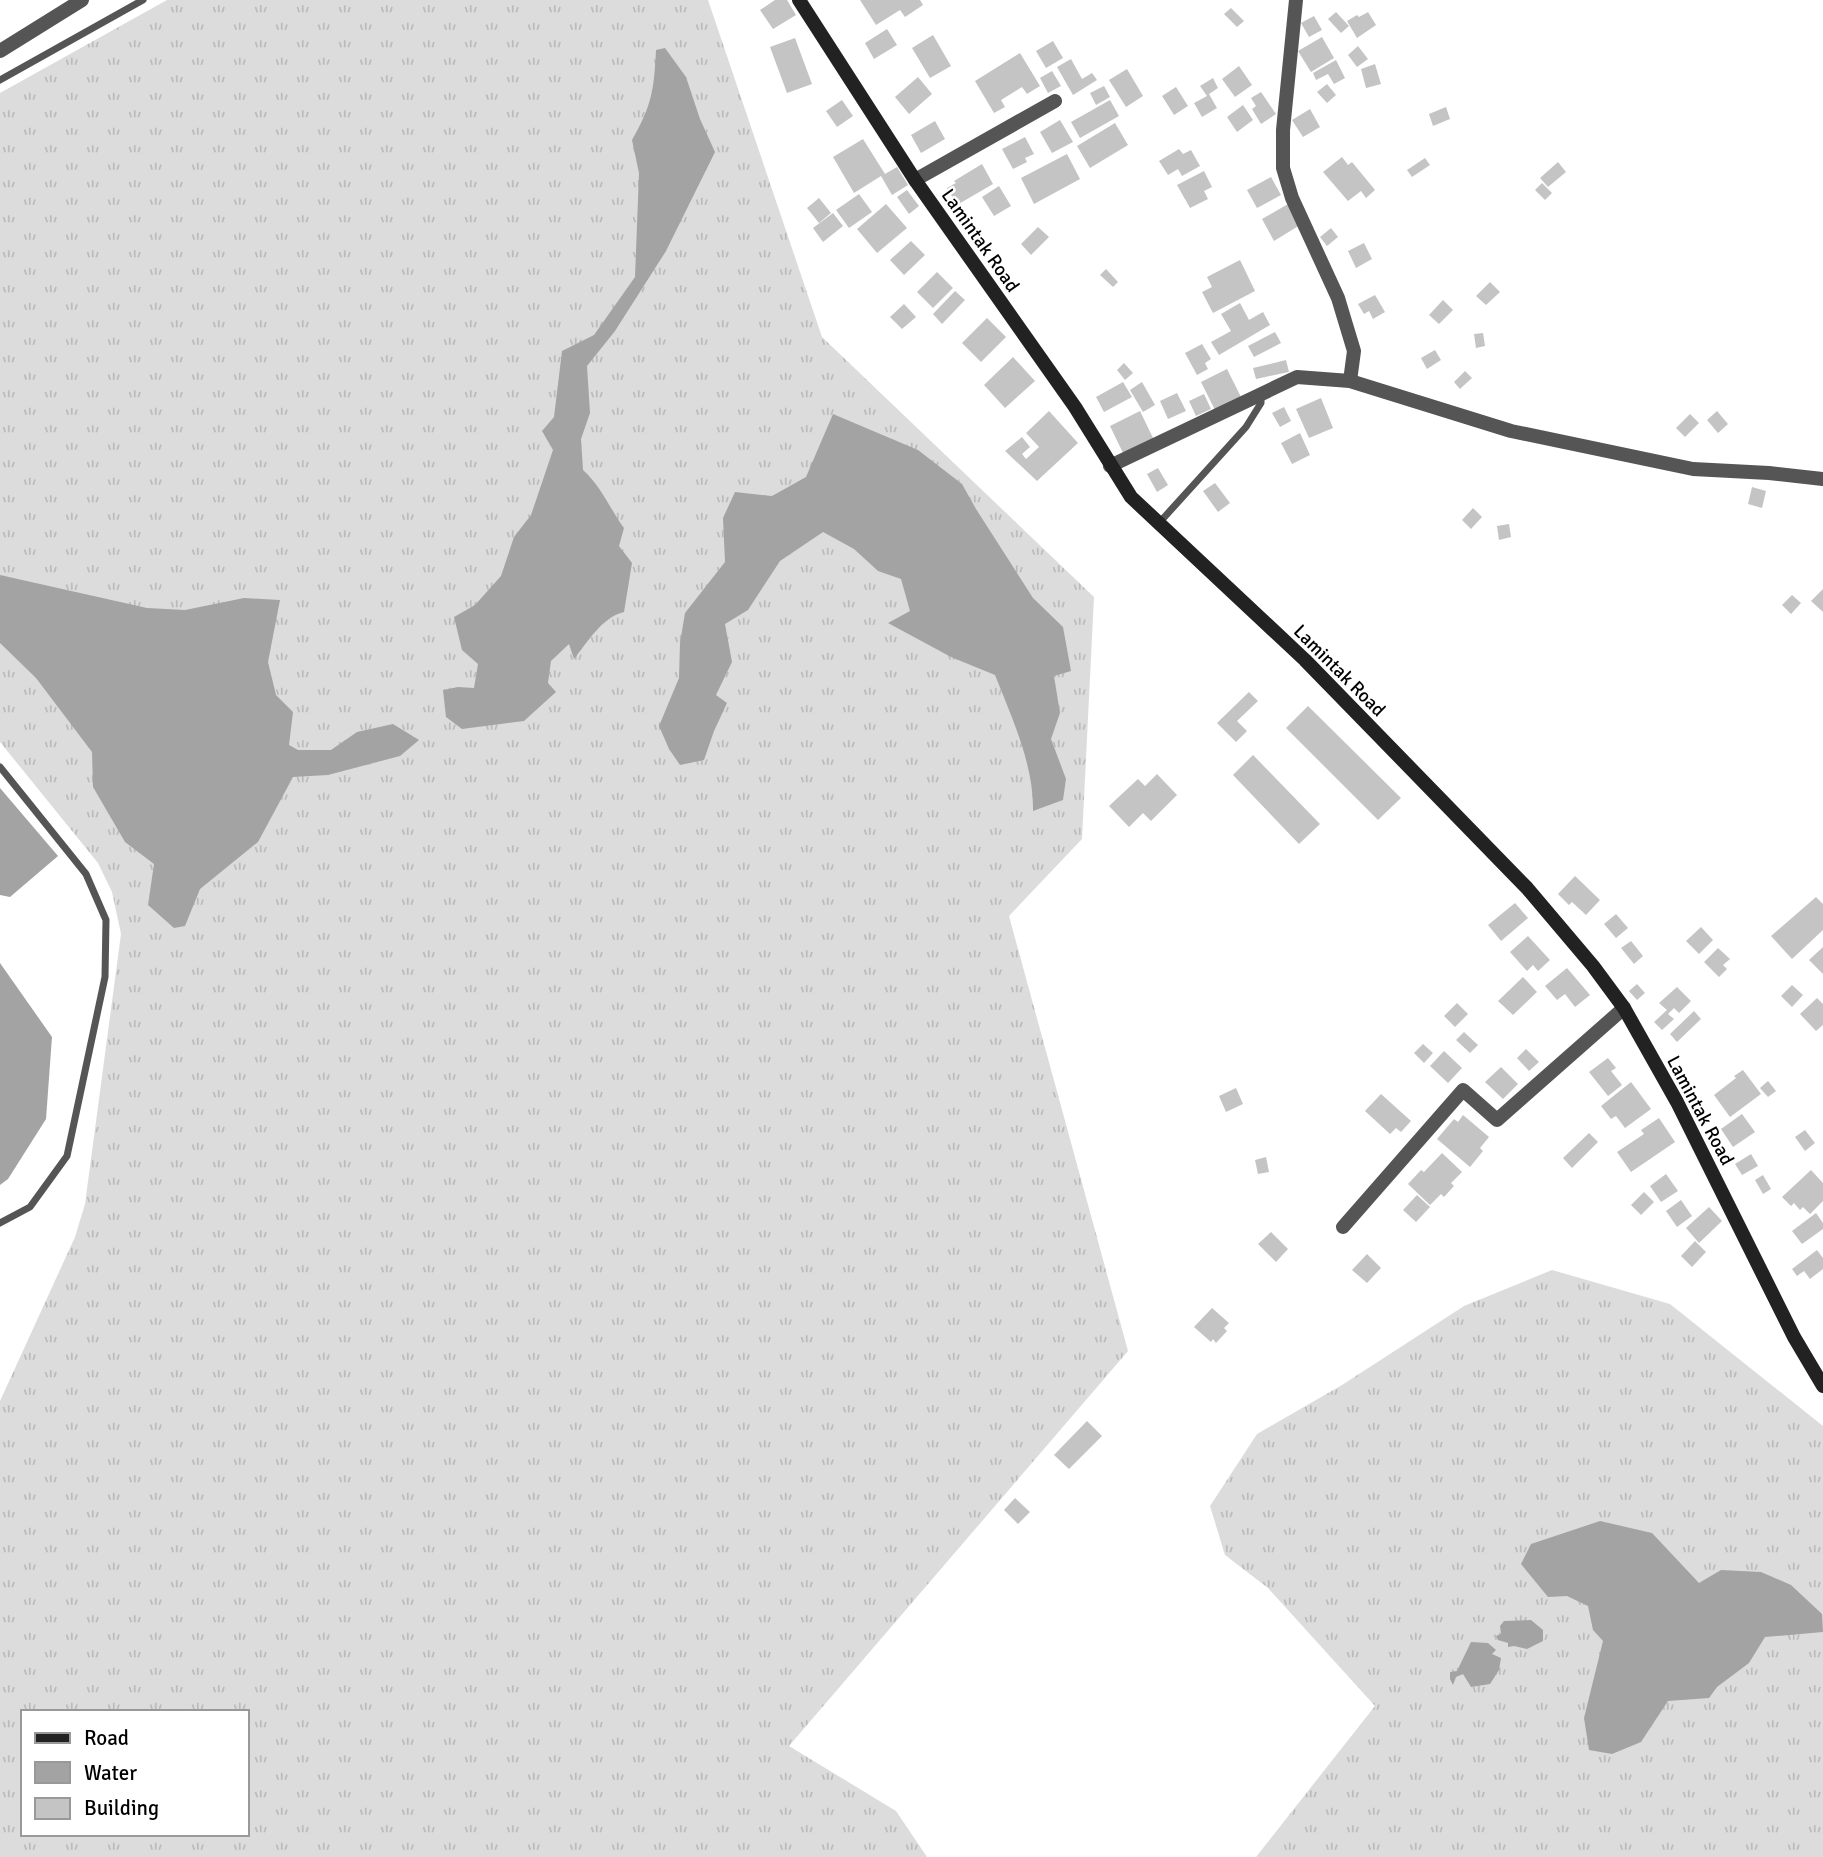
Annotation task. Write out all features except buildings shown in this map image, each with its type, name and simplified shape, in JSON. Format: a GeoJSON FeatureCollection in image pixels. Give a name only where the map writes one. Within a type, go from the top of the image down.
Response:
{"type":"FeatureCollection","features":[{"type":"Feature","properties":{"kind":"main road","name":"Lamintak Road"},"geometry":{"type":"LineString","coordinates":[[799,0],[915,180],[1075,407],[1131,497],[1305,660],[1527,888],[1624,1008],[1677,1102],[1794,1337],[1823,1386]]}},
{"type":"Feature","properties":{"kind":"street"},"geometry":{"type":"LineString","coordinates":[[0,51],[82,0]]}},
{"type":"Feature","properties":{"kind":"street"},"geometry":{"type":"LineString","coordinates":[[1296,0],[1283,130],[1283,168],[1292,198],[1338,298],[1354,351],[1350,381]]}},
{"type":"Feature","properties":{"kind":"street"},"geometry":{"type":"LineString","coordinates":[[915,180],[1055,101]]}},
{"type":"Feature","properties":{"kind":"street"},"geometry":{"type":"LineString","coordinates":[[1110,466],[1297,377],[1350,381],[1511,431],[1680,466],[1823,479]]}},
{"type":"Feature","properties":{"kind":"street"},"geometry":{"type":"LineString","coordinates":[[1343,1227],[1463,1090],[1497,1120],[1624,1008]]}},
{"type":"Feature","properties":{"kind":"lane"},"geometry":{"type":"LineString","coordinates":[[0,80],[143,0]]}},
{"type":"Feature","properties":{"kind":"lane"},"geometry":{"type":"LineString","coordinates":[[1159,524],[1246,427],[1262,403],[1261,394]]}},
{"type":"Feature","properties":{"kind":"lane"},"geometry":{"type":"LineString","coordinates":[[0,767],[86,874],[106,920],[104,977],[67,1156],[30,1207],[0,1223]]}},
{"type":"Feature","properties":{"kind":"green space"},"geometry":{"type":"Polygon","coordinates":[[[167,0],[708,0],[822,337],[1094,597],[1082,839],[1009,916],[1128,1351],[789,1746],[896,1811],[927,1857],[0,1857],[0,1401],[75,1237],[85,1204],[121,934],[112,892],[98,863],[0,742],[0,93],[167,0]]]}},
{"type":"Feature","properties":{"kind":"green space"},"geometry":{"type":"Polygon","coordinates":[[[1552,1270],[1670,1304],[1823,1426],[1823,1857],[1256,1857],[1375,1706],[1268,1588],[1225,1555],[1210,1506],[1257,1434],[1342,1385],[1464,1306],[1552,1270]]]}},
{"type":"Feature","properties":{"kind":"water"},"geometry":{"type":"Polygon","coordinates":[[[665,48],[686,77],[715,152],[666,251],[615,331],[587,366],[590,413],[581,439],[583,470],[600,490],[624,528],[619,546],[632,563],[624,612],[602,625],[574,659],[569,644],[551,661],[548,683],[556,692],[524,721],[462,729],[446,717],[443,690],[474,688],[478,664],[462,650],[454,617],[475,605],[501,576],[514,537],[531,515],[553,450],[542,431],[554,417],[562,351],[594,335],[635,277],[639,173],[632,140],[651,97],[656,50],[665,48]]]}},
{"type":"Feature","properties":{"kind":"water"},"geometry":{"type":"Polygon","coordinates":[[[833,414],[918,450],[962,484],[1033,598],[1063,627],[1071,671],[1054,676],[1060,713],[1051,739],[1066,779],[1063,800],[1033,811],[1026,759],[995,675],[951,657],[888,623],[910,611],[901,579],[878,571],[854,549],[823,532],[780,561],[748,610],[725,624],[732,662],[716,695],[727,703],[704,760],[680,765],[669,749],[659,726],[679,678],[680,643],[685,613],[725,562],[723,518],[735,492],[772,496],[806,477],[833,414]]]}},
{"type":"Feature","properties":{"kind":"water"},"geometry":{"type":"Polygon","coordinates":[[[0,575],[147,608],[185,610],[244,598],[280,600],[268,662],[276,695],[293,712],[289,745],[298,750],[331,750],[357,732],[393,724],[419,740],[400,756],[328,775],[293,777],[258,842],[200,889],[185,926],[174,928],[148,905],[154,864],[125,842],[93,787],[92,752],[36,678],[0,643],[0,575]]]}},
{"type":"Feature","properties":{"kind":"water"},"geometry":{"type":"Polygon","coordinates":[[[0,788],[58,856],[10,897],[0,895],[0,788]]]}},
{"type":"Feature","properties":{"kind":"water"},"geometry":{"type":"Polygon","coordinates":[[[0,963],[52,1037],[46,1119],[8,1179],[0,1185],[0,963]]]}},
{"type":"Feature","properties":{"kind":"water"},"geometry":{"type":"Polygon","coordinates":[[[1600,1521],[1652,1533],[1699,1583],[1721,1570],[1761,1572],[1791,1585],[1822,1614],[1823,1632],[1765,1637],[1749,1663],[1717,1687],[1709,1698],[1668,1701],[1641,1742],[1612,1754],[1589,1750],[1584,1718],[1603,1641],[1593,1630],[1588,1606],[1567,1596],[1548,1597],[1521,1564],[1531,1544],[1600,1521]]]}},
{"type":"Feature","properties":{"kind":"water"},"geometry":{"type":"Polygon","coordinates":[[[1531,1620],[1543,1630],[1543,1641],[1527,1649],[1508,1647],[1508,1643],[1498,1640],[1496,1636],[1501,1634],[1500,1626],[1504,1621],[1531,1620]]]}},
{"type":"Feature","properties":{"kind":"water"},"geometry":{"type":"Polygon","coordinates":[[[1471,1642],[1488,1643],[1496,1650],[1492,1654],[1501,1658],[1499,1670],[1490,1684],[1471,1687],[1463,1674],[1456,1677],[1453,1685],[1450,1672],[1457,1671],[1471,1642]]]}}]}
